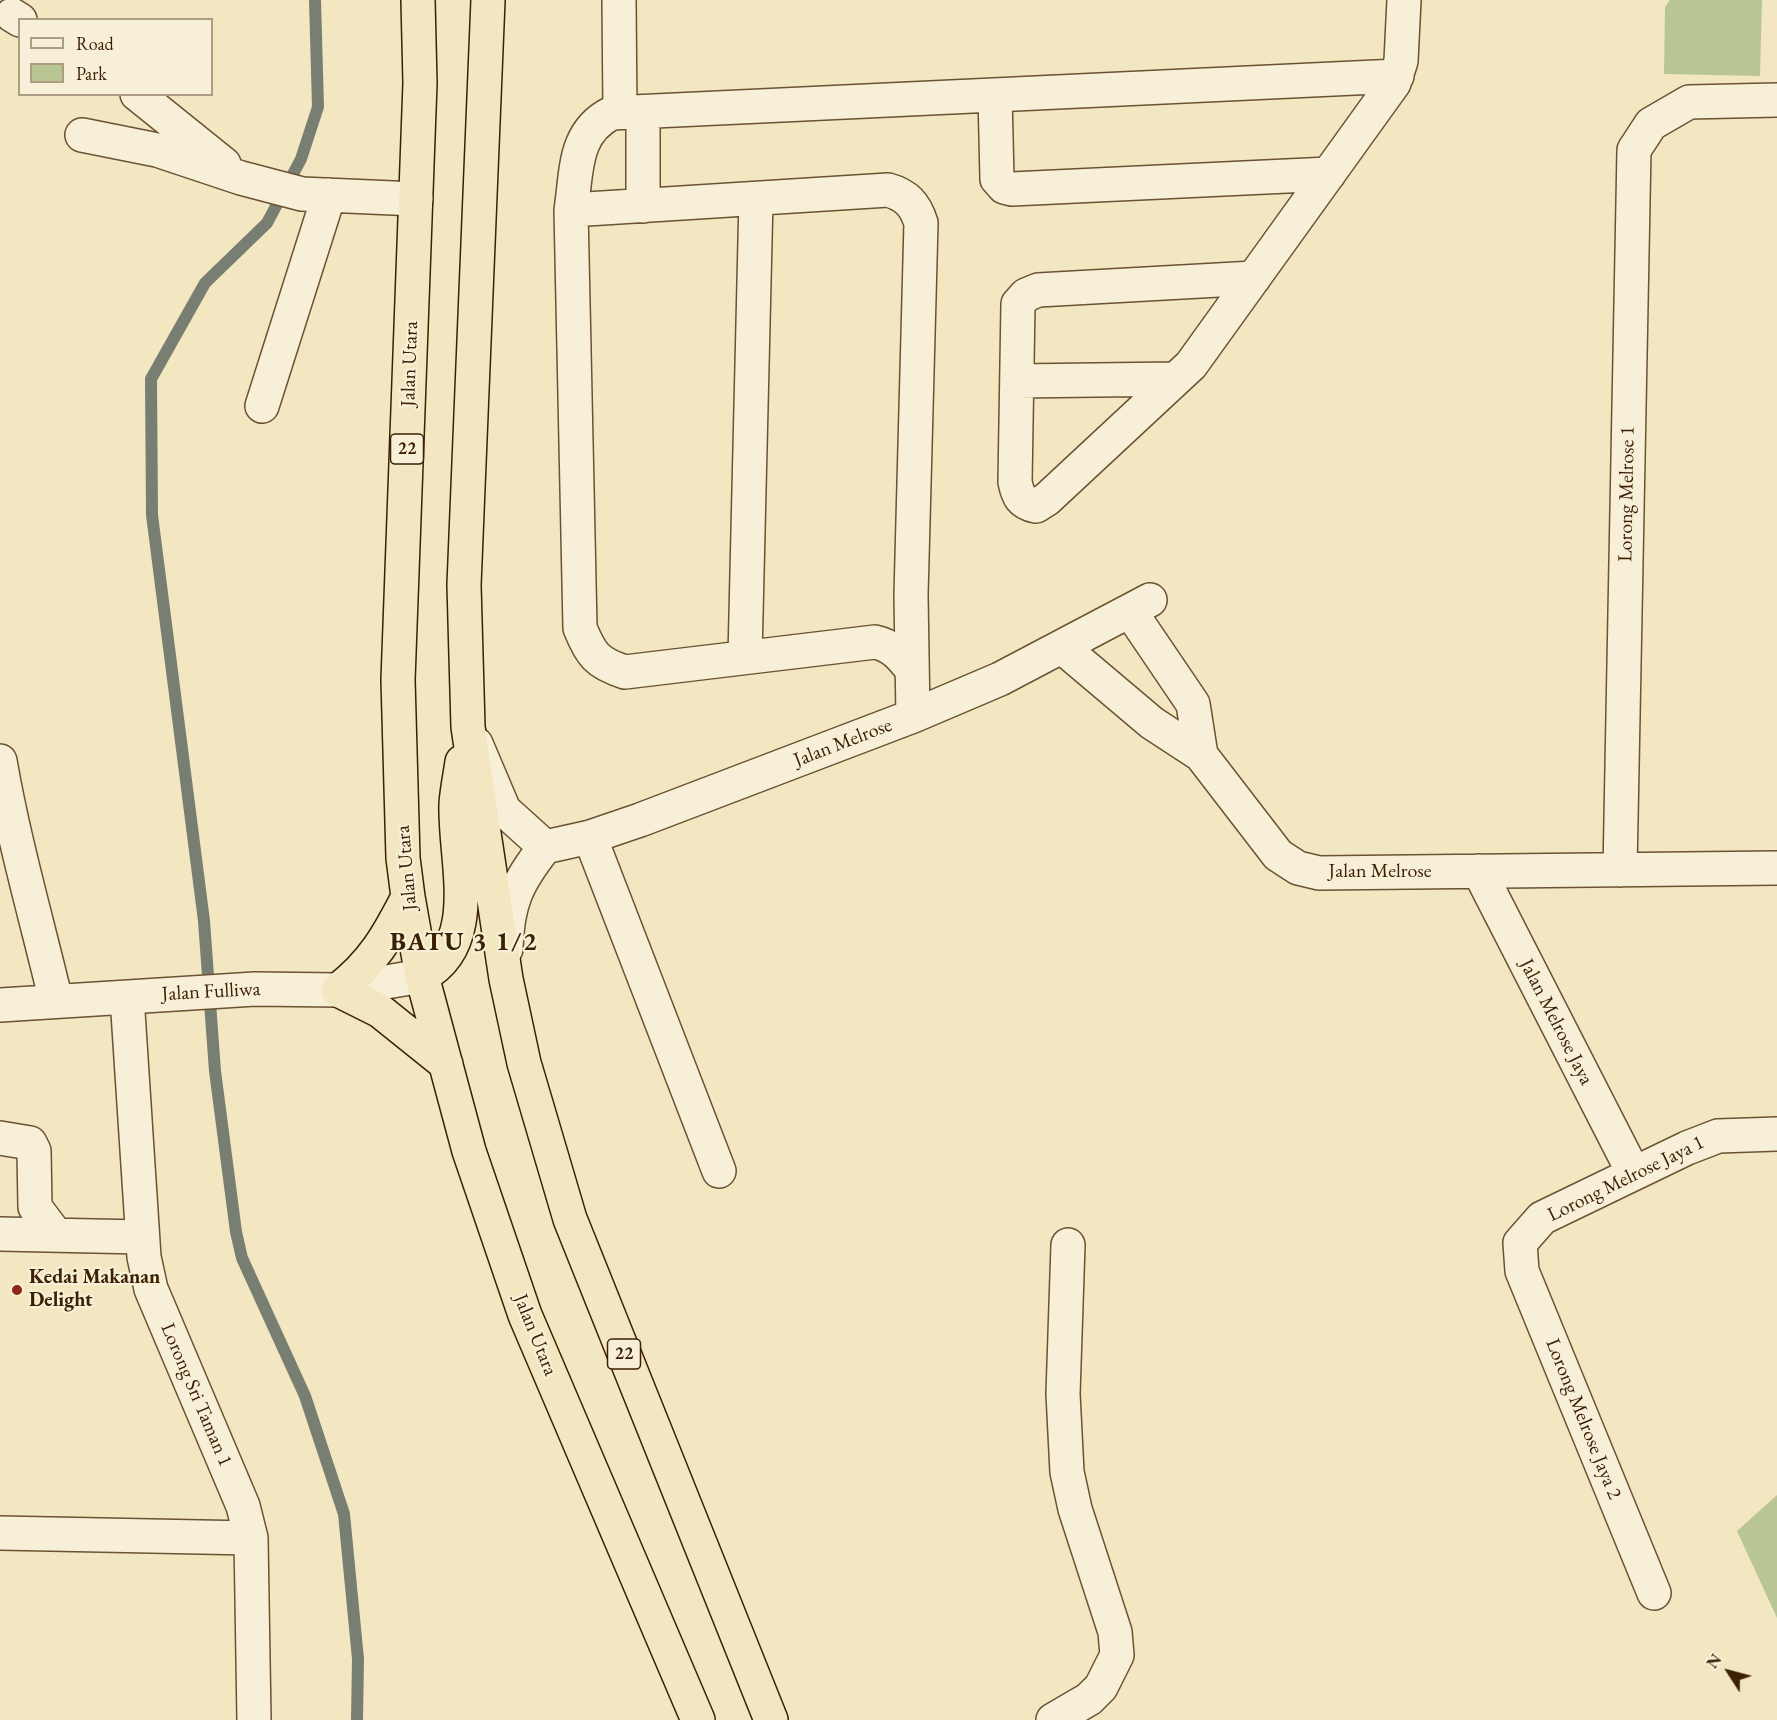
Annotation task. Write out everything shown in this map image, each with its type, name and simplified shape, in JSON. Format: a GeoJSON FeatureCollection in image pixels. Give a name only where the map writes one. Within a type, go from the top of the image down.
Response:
{"type":"FeatureCollection","features":[{"type":"Feature","properties":{"kind":"highway","name":"Jalan Utara"},"geometry":{"type":"LineString","coordinates":[[418,0],[420,83],[398,680],[403,858],[408,897],[422,976],[469,1151],[525,1315],[698,1720]]}},
{"type":"Feature","properties":{"kind":"highway","name":"22"},"geometry":{"type":"LineString","coordinates":[[488,0],[465,585],[468,727],[506,979],[524,1063],[570,1219],[771,1720]]}},
{"type":"Feature","properties":{"kind":"highway"},"geometry":{"type":"LineString","coordinates":[[422,976],[437,968],[451,948],[461,916],[456,803],[468,727]]}},
{"type":"Feature","properties":{"kind":"highway"},"geometry":{"type":"LineString","coordinates":[[408,897],[387,938],[361,971],[338,990],[380,1011],[446,1064]]}},
{"type":"Feature","properties":{"kind":"street"},"geometry":{"type":"LineString","coordinates":[[620,0],[643,206]]}},
{"type":"Feature","properties":{"kind":"street"},"geometry":{"type":"LineString","coordinates":[[1254,278],[1038,290],[1026,295],[1018,304],[1015,482],[1018,495],[1026,504],[1036,506],[1191,365],[1254,278],[1329,174],[1395,83],[1401,61],[1404,0]]}},
{"type":"Feature","properties":{"kind":"street"},"geometry":{"type":"LineString","coordinates":[[912,670],[899,654],[887,645],[857,642],[625,672],[604,666],[589,650],[580,628],[571,210],[580,149],[586,133],[596,120],[612,113],[1397,76]]}},
{"type":"Feature","properties":{"kind":"street"},"geometry":{"type":"LineString","coordinates":[[995,95],[997,179],[1004,187],[1012,189],[1329,174]]}},
{"type":"Feature","properties":{"kind":"street"},"geometry":{"type":"LineString","coordinates":[[140,96],[254,181]]}},
{"type":"Feature","properties":{"kind":"street","name":"Lorong Melrose 1"},"geometry":{"type":"LineString","coordinates":[[1620,870],[1634,150],[1651,124],[1689,102],[1777,100]]}},
{"type":"Feature","properties":{"kind":"street"},"geometry":{"type":"LineString","coordinates":[[82,135],[158,150],[254,181],[316,195],[416,199]]}},
{"type":"Feature","properties":{"kind":"street"},"geometry":{"type":"LineString","coordinates":[[571,210],[888,190],[909,200],[921,223],[911,595],[913,716]]}},
{"type":"Feature","properties":{"kind":"street"},"geometry":{"type":"LineString","coordinates":[[262,406],[316,195]]}},
{"type":"Feature","properties":{"kind":"street"},"geometry":{"type":"LineString","coordinates":[[745,656],[756,199]]}},
{"type":"Feature","properties":{"kind":"street"},"geometry":{"type":"LineString","coordinates":[[1017,381],[1176,379]]}},
{"type":"Feature","properties":{"kind":"street"},"geometry":{"type":"LineString","coordinates":[[857,642],[889,626],[899,616],[911,595]]}},
{"type":"Feature","properties":{"kind":"street","name":"Jalan Melrose"},"geometry":{"type":"LineString","coordinates":[[545,847],[590,837],[913,716],[999,679],[1140,605],[1193,704],[1201,755],[1278,855],[1298,868],[1319,873],[1777,868]]}},
{"type":"Feature","properties":{"kind":"street"},"geometry":{"type":"LineString","coordinates":[[1062,647],[1152,723],[1201,755]]}},
{"type":"Feature","properties":{"kind":"street"},"geometry":{"type":"LineString","coordinates":[[468,727],[504,810],[545,847],[515,891],[507,917],[506,979]]}},
{"type":"Feature","properties":{"kind":"street"},"geometry":{"type":"LineString","coordinates":[[0,761],[6,825],[26,877],[56,1001]]}},
{"type":"Feature","properties":{"kind":"street"},"geometry":{"type":"LineString","coordinates":[[590,837],[719,1171]]}},
{"type":"Feature","properties":{"kind":"street","name":"Jalan Melrose Jaya"},"geometry":{"type":"LineString","coordinates":[[1479,871],[1634,1172]]}},
{"type":"Feature","properties":{"kind":"street","name":"Jalan Fulliwa"},"geometry":{"type":"LineString","coordinates":[[0,1005],[255,989],[338,990],[422,976]]}},
{"type":"Feature","properties":{"kind":"street","name":"Lorong Sri Taman 1"},"geometry":{"type":"LineString","coordinates":[[127,997],[142,1237],[151,1289],[243,1506],[252,1538],[254,1720]]}},
{"type":"Feature","properties":{"kind":"street","name":"Lorong Melrose Jaya 1"},"geometry":{"type":"LineString","coordinates":[[1520,1243],[1542,1218],[1634,1172],[1718,1136],[1777,1134]]}},
{"type":"Feature","properties":{"kind":"street"},"geometry":{"type":"LineString","coordinates":[[0,1138],[30,1143],[34,1151],[35,1206],[56,1235]]}},
{"type":"Feature","properties":{"kind":"street"},"geometry":{"type":"LineString","coordinates":[[0,1234],[142,1237]]}},
{"type":"Feature","properties":{"kind":"street","name":"Lorong Melrose Jaya 2"},"geometry":{"type":"LineString","coordinates":[[1520,1243],[1522,1271],[1654,1593]]}},
{"type":"Feature","properties":{"kind":"street"},"geometry":{"type":"LineString","coordinates":[[1053,1720],[1069,1713],[1095,1693],[1111,1671],[1117,1655],[1115,1632],[1075,1509],[1067,1472],[1063,1394],[1068,1245]]}},
{"type":"Feature","properties":{"kind":"street"},"geometry":{"type":"LineString","coordinates":[[0,1533],[252,1538]]}},
{"type":"Feature","properties":{"kind":"green space"},"geometry":{"type":"Polygon","coordinates":[[[1670,0],[1762,0],[1760,76],[1664,74],[1665,7],[1670,0]]]}},
{"type":"Feature","properties":{"kind":"green space"},"geometry":{"type":"Polygon","coordinates":[[[1777,1495],[1777,1618],[1737,1531],[1777,1495]]]}},
{"type":"Feature","properties":{"kind":"waterway"},"geometry":{"type":"LineString","coordinates":[[315,0],[318,107],[301,159],[267,223],[205,283],[151,379],[152,515],[204,921],[215,1071],[236,1232],[242,1258],[305,1396],[344,1514],[358,1659],[357,1720]]}},
{"type":"Feature","properties":{"kind":"place","name":"Kedai Makanan Delight"},"geometry":{"type":"Point","coordinates":[17,1290]}},
{"type":"Feature","properties":{"kind":"district","name":"BATU 3 1/2"},"geometry":{"type":"Point","coordinates":[464,943]}}]}
